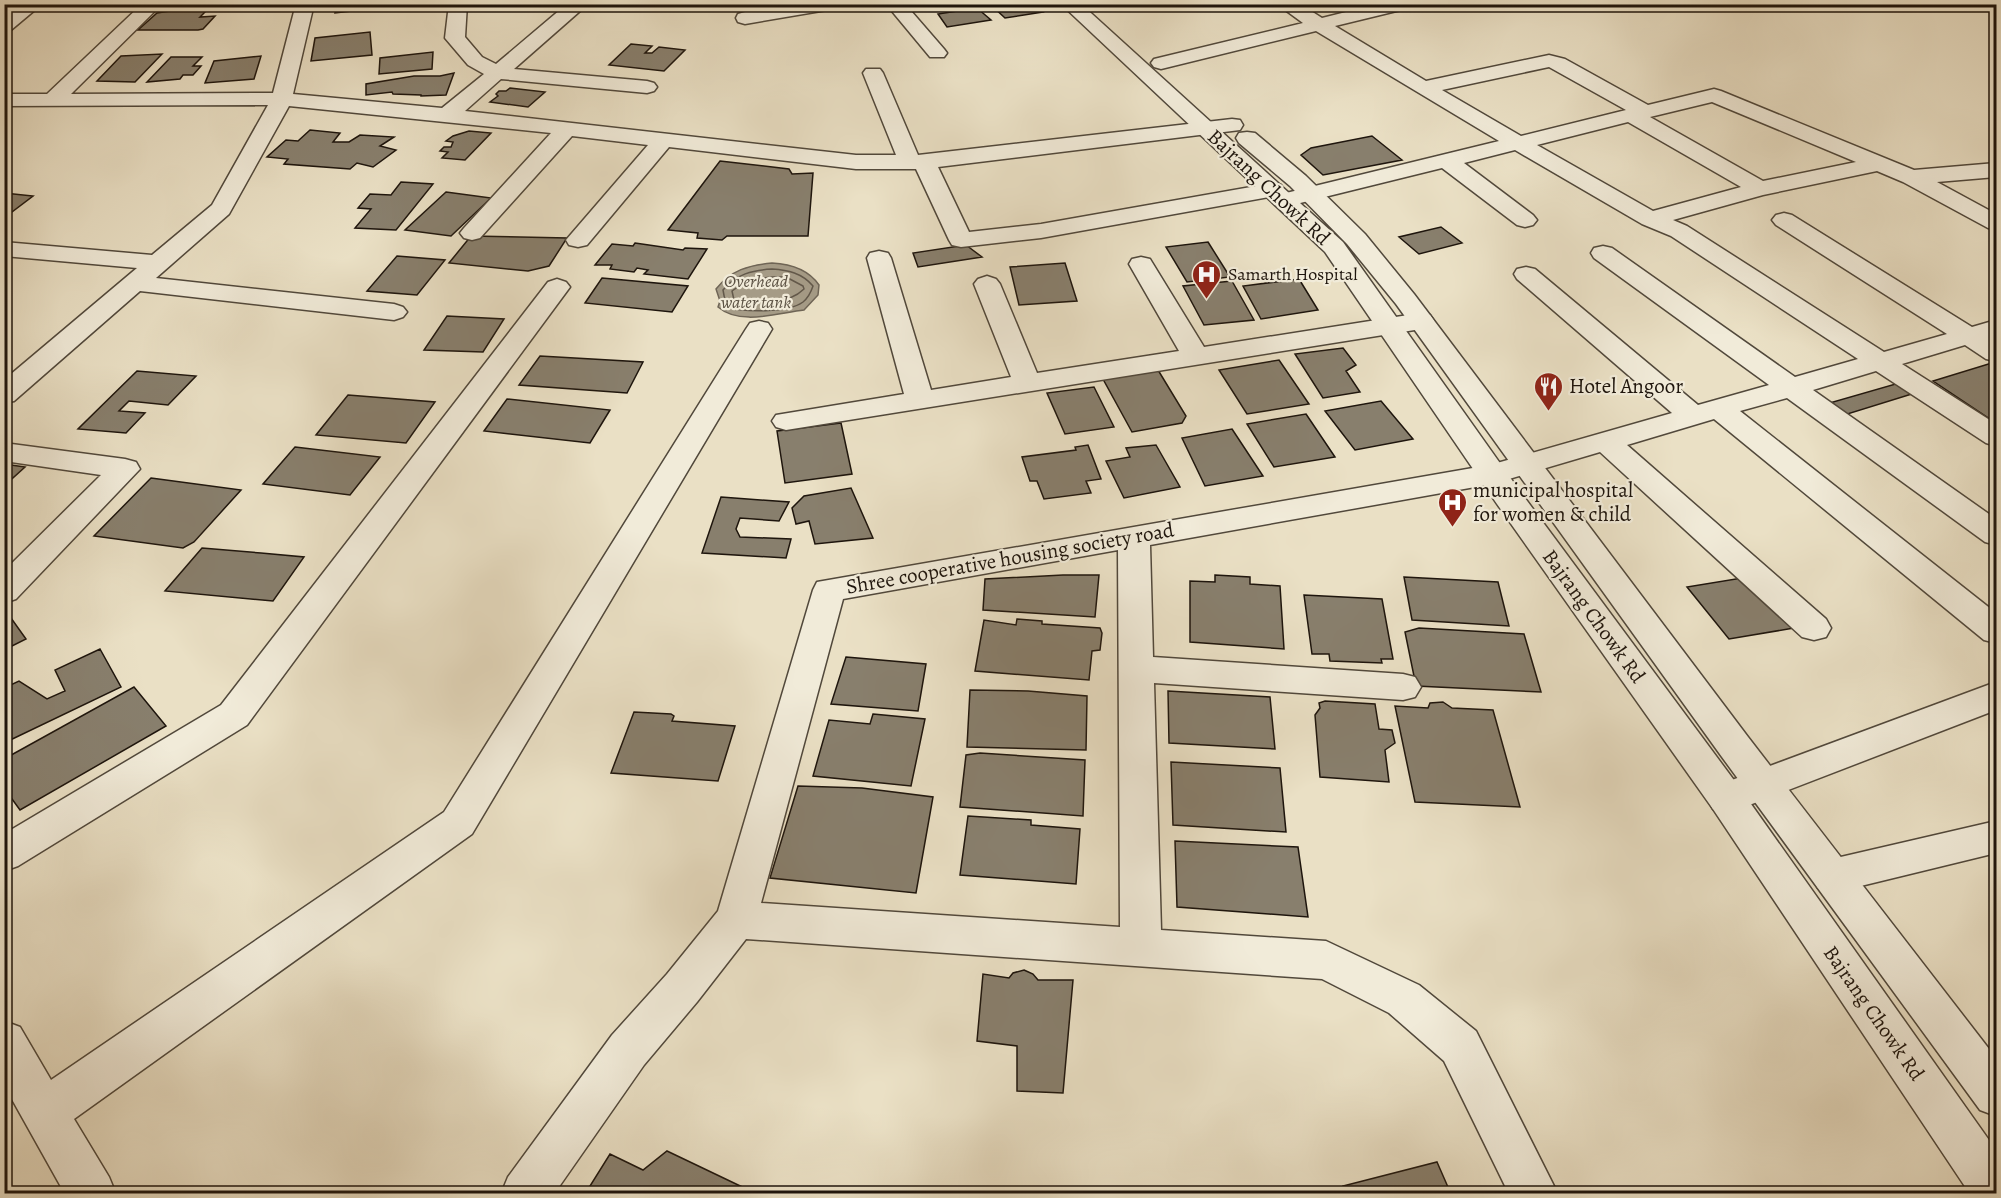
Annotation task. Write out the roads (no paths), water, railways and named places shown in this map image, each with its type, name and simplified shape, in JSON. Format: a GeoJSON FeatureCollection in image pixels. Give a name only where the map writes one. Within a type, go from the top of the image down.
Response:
{"type":"FeatureCollection","features":[{"type":"Feature","properties":{"kind":"street"},"geometry":{"type":"LineString","coordinates":[[4,26],[33,4]]}},
{"type":"Feature","properties":{"kind":"street"},"geometry":{"type":"LineString","coordinates":[[52,100],[153,4]]}},
{"type":"Feature","properties":{"kind":"street"},"geometry":{"type":"LineString","coordinates":[[4,395],[221,209],[282,99],[305,4]]}},
{"type":"Feature","properties":{"kind":"street"},"geometry":{"type":"LineString","coordinates":[[458,4],[455,38],[475,61],[497,74],[647,87]]}},
{"type":"Feature","properties":{"kind":"street"},"geometry":{"type":"LineString","coordinates":[[447,115],[579,4]]}},
{"type":"Feature","properties":{"kind":"street"},"geometry":{"type":"LineString","coordinates":[[745,18],[833,4]]}},
{"type":"Feature","properties":{"kind":"street"},"geometry":{"type":"LineString","coordinates":[[895,4],[937,53]]}},
{"type":"Feature","properties":{"kind":"street","name":"Bajrang Chowk Rd"},"geometry":{"type":"LineString","coordinates":[[1070,4],[1220,127]]}},
{"type":"Feature","properties":{"kind":"street","name":"Bajrang Chowk Rd"},"geometry":{"type":"LineString","coordinates":[[1094,4],[1161,63],[1220,127],[1289,195],[1334,247],[1492,474],[1726,798],[1996,1190]]}},
{"type":"Feature","properties":{"kind":"street"},"geometry":{"type":"LineString","coordinates":[[1286,4],[1423,88],[1650,219],[1679,231],[1996,437]]}},
{"type":"Feature","properties":{"kind":"street"},"geometry":{"type":"LineString","coordinates":[[1161,63],[1319,25],[1363,9],[1403,4]]}},
{"type":"Feature","properties":{"kind":"street"},"geometry":{"type":"LineString","coordinates":[[1423,88],[1549,61],[1558,63],[1760,189]]}},
{"type":"Feature","properties":{"kind":"street"},"geometry":{"type":"LineString","coordinates":[[873,73],[917,162],[961,240],[1041,231],[1289,195],[1446,160],[1714,95],[1911,177],[1996,223]]}},
{"type":"Feature","properties":{"kind":"street"},"geometry":{"type":"LineString","coordinates":[[4,100],[282,99],[447,115],[856,162],[917,162],[1220,127]]}},
{"type":"Feature","properties":{"kind":"street"},"geometry":{"type":"LineString","coordinates":[[472,233],[566,130]]}},
{"type":"Feature","properties":{"kind":"street"},"geometry":{"type":"LineString","coordinates":[[578,240],[663,141]]}},
{"type":"Feature","properties":{"kind":"street"},"geometry":{"type":"LineString","coordinates":[[1446,160],[1525,220]]}},
{"type":"Feature","properties":{"kind":"street"},"geometry":{"type":"LineString","coordinates":[[1650,219],[1760,189],[1879,164]]}},
{"type":"Feature","properties":{"kind":"street"},"geometry":{"type":"LineString","coordinates":[[1911,177],[1996,170]]}},
{"type":"Feature","properties":{"kind":"street","name":"Bajrang Chowk Rd"},"geometry":{"type":"LineString","coordinates":[[1289,195],[1356,239],[1421,321],[1763,784],[1996,1094]]}},
{"type":"Feature","properties":{"kind":"street"},"geometry":{"type":"LineString","coordinates":[[1784,220],[1996,353]]}},
{"type":"Feature","properties":{"kind":"street"},"geometry":{"type":"LineString","coordinates":[[4,249],[158,263]]}},
{"type":"Feature","properties":{"kind":"street"},"geometry":{"type":"LineString","coordinates":[[1603,253],[1996,534]]}},
{"type":"Feature","properties":{"kind":"street"},"geometry":{"type":"LineString","coordinates":[[879,258],[920,400]]}},
{"type":"Feature","properties":{"kind":"street"},"geometry":{"type":"LineString","coordinates":[[1141,264],[1196,356]]}},
{"type":"Feature","properties":{"kind":"street"},"geometry":{"type":"LineString","coordinates":[[1526,274],[1996,631]]}},
{"type":"Feature","properties":{"kind":"street"},"geometry":{"type":"LineString","coordinates":[[135,284],[394,312]]}},
{"type":"Feature","properties":{"kind":"street"},"geometry":{"type":"LineString","coordinates":[[987,284],[1028,383]]}},
{"type":"Feature","properties":{"kind":"street"},"geometry":{"type":"LineString","coordinates":[[4,854],[234,715],[556,287]]}},
{"type":"Feature","properties":{"kind":"street"},"geometry":{"type":"LineString","coordinates":[[786,422],[1421,321]]}},
{"type":"Feature","properties":{"kind":"street","name":"Shree cooperative housing society road"},"geometry":{"type":"LineString","coordinates":[[736,920],[829,590],[1492,474],[1996,328]]}},
{"type":"Feature","properties":{"kind":"street"},"geometry":{"type":"LineString","coordinates":[[45,1112],[458,823],[759,329]]}},
{"type":"Feature","properties":{"kind":"street"},"geometry":{"type":"LineString","coordinates":[[1606,442],[1814,628]]}},
{"type":"Feature","properties":{"kind":"street"},"geometry":{"type":"LineString","coordinates":[[4,452],[125,469],[4,591]]}},
{"type":"Feature","properties":{"kind":"street"},"geometry":{"type":"LineString","coordinates":[[1134,537],[1141,947]]}},
{"type":"Feature","properties":{"kind":"street"},"geometry":{"type":"LineString","coordinates":[[1137,669],[1403,687]]}},
{"type":"Feature","properties":{"kind":"street"},"geometry":{"type":"LineString","coordinates":[[1726,798],[1996,696]]}},
{"type":"Feature","properties":{"kind":"street"},"geometry":{"type":"LineString","coordinates":[[1832,876],[1996,837]]}},
{"type":"Feature","properties":{"kind":"street"},"geometry":{"type":"LineString","coordinates":[[525,1194],[628,1050],[682,988],[736,920],[1326,960],[1404,999],[1460,1046],[1534,1194]]}},
{"type":"Feature","properties":{"kind":"street"},"geometry":{"type":"LineString","coordinates":[[4,1042],[92,1194]]}},
{"type":"Feature","properties":{"kind":"water","name":"Overhead water tank"},"geometry":{"type":"Polygon","coordinates":[[[772,263],[798,268],[810,275],[819,285],[818,295],[804,310],[748,317],[727,313],[718,307],[720,301],[716,289],[728,277],[748,267],[772,263]]]}},
{"type":"Feature","properties":{"kind":"place","name":"Samarth Hospital"},"geometry":{"type":"Point","coordinates":[1207,300]}},
{"type":"Feature","properties":{"kind":"place","name":"Hotel Angoor"},"geometry":{"type":"Point","coordinates":[1548,412]}},
{"type":"Feature","properties":{"kind":"place","name":"municipal hospital for women & child"},"geometry":{"type":"Point","coordinates":[1452,528]}}]}
